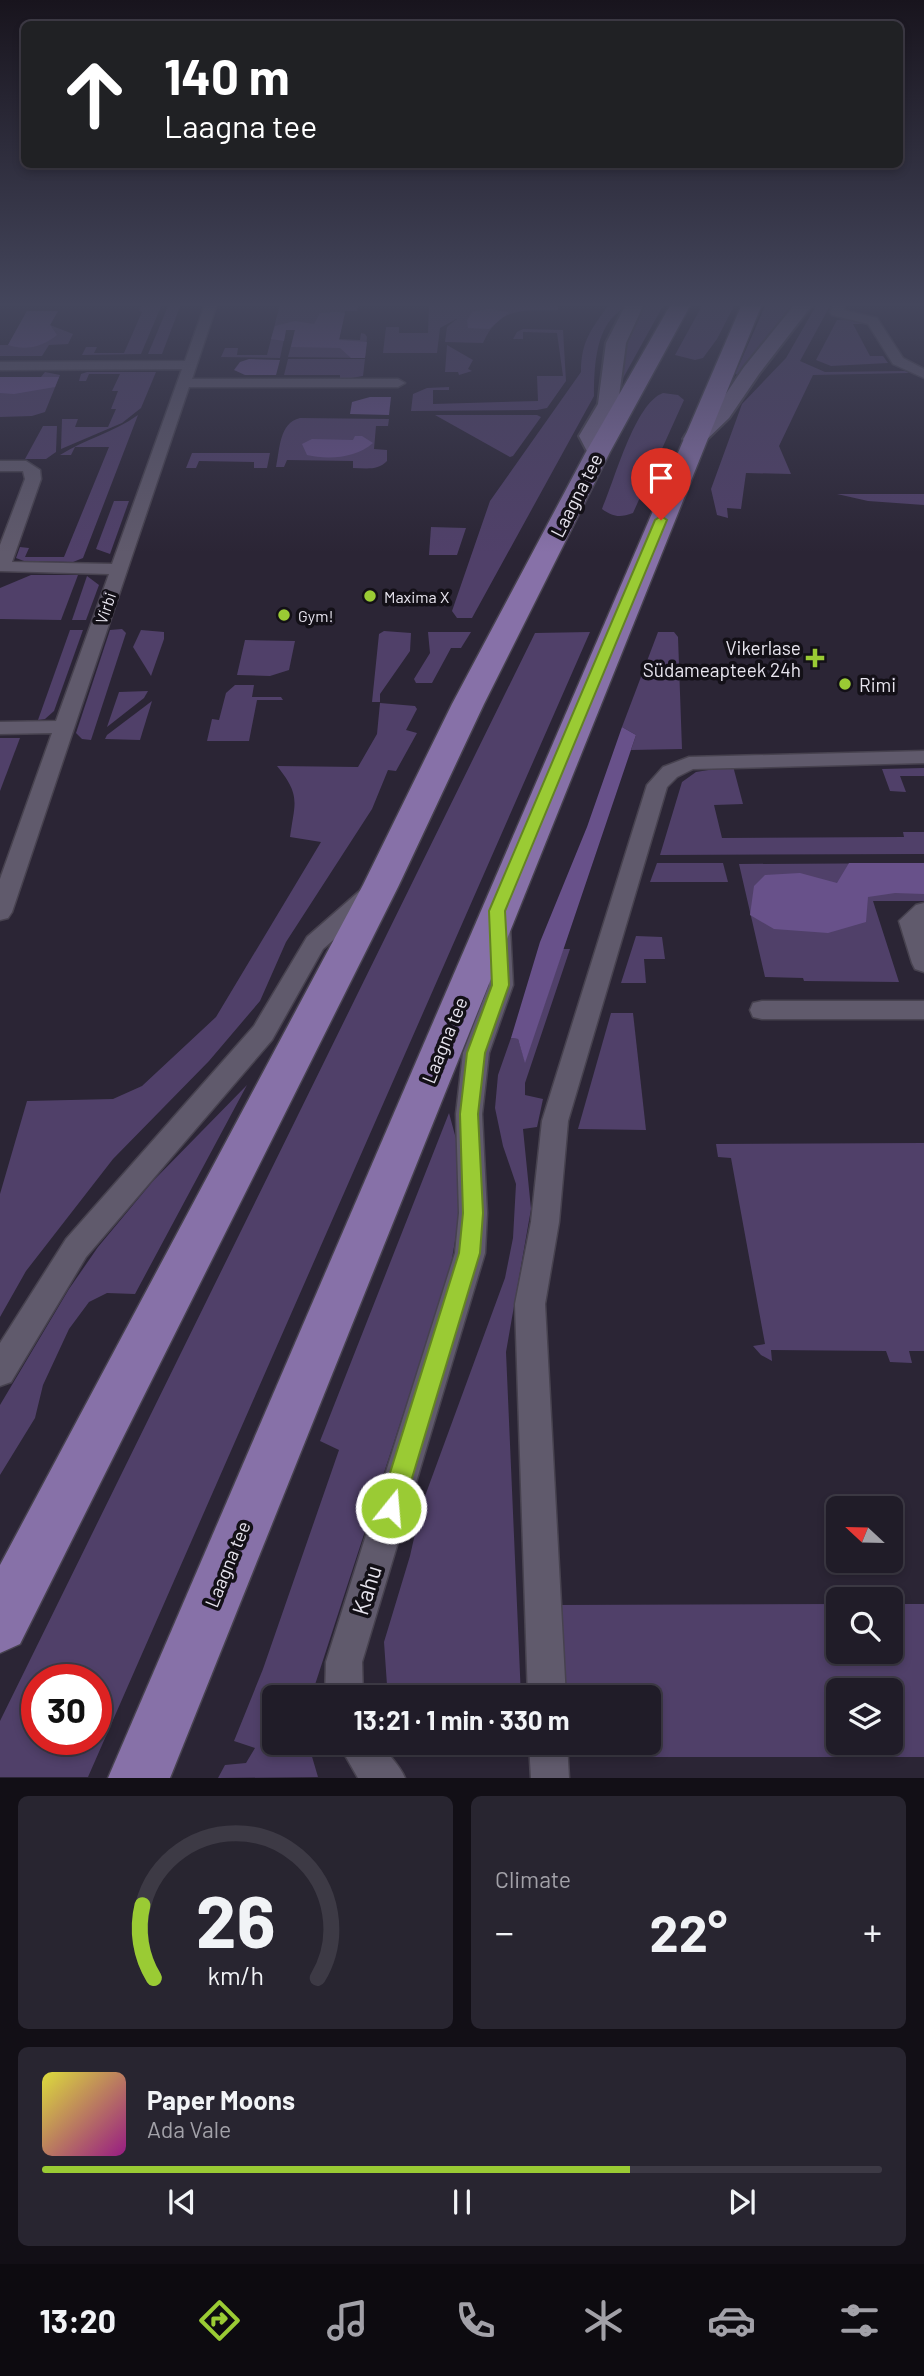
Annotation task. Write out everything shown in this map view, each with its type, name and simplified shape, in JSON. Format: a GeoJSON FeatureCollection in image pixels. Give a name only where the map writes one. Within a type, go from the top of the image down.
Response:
{"type":"FeatureCollection","features":[{"type":"Feature","properties":{"kind":"main road","name":"Laagna tee"},"geometry":{"type":"LineString","coordinates":[[0,1624],[381,885],[468,704],[634,387]]}},
{"type":"Feature","properties":{"kind":"main road","name":"Laagna tee"},"geometry":{"type":"LineString","coordinates":[[139,1777],[716,387]]}},
{"type":"Feature","properties":{"kind":"street","name":"Virbi"},"geometry":{"type":"LineString","coordinates":[[0,912],[184,387]]}},
{"type":"Feature","properties":{"kind":"street"},"geometry":{"type":"LineString","coordinates":[[598,452],[590,436],[608,404],[610,387]]}},
{"type":"Feature","properties":{"kind":"street"},"geometry":{"type":"LineString","coordinates":[[694,439],[722,414],[740,387]]}},
{"type":"Feature","properties":{"kind":"street"},"geometry":{"type":"LineString","coordinates":[[0,466],[26,466],[32,470],[33,479],[3,559],[4,567],[118,569]]}},
{"type":"Feature","properties":{"kind":"street"},"geometry":{"type":"LineString","coordinates":[[0,728],[64,727]]}},
{"type":"Feature","properties":{"kind":"street"},"geometry":{"type":"LineString","coordinates":[[546,1685],[530,1304],[545,1222],[555,1121],[657,785],[670,772],[689,762],[924,757]]}},
{"type":"Feature","properties":{"kind":"street"},"geometry":{"type":"LineString","coordinates":[[0,1371],[76,1248],[263,1033],[315,943],[381,885]]}},
{"type":"Feature","properties":{"kind":"street","name":"Kahu"},"geometry":{"type":"LineString","coordinates":[[344,1685],[344,1662],[470,1253],[473,1213],[469,1114],[476,1053],[501,985],[497,911]]}},
{"type":"Feature","properties":{"kind":"street"},"geometry":{"type":"LineString","coordinates":[[924,911],[911,921],[924,963]]}},
{"type":"Feature","properties":{"kind":"street"},"geometry":{"type":"LineString","coordinates":[[762,1010],[924,1010]]}},
{"type":"Feature","properties":{"kind":"street"},"geometry":{"type":"LineString","coordinates":[[365,1755],[377,1772],[386,1777]]}},
{"type":"Feature","properties":{"kind":"street"},"geometry":{"type":"LineString","coordinates":[[549,1755],[550,1777]]}},
{"type":"Feature","properties":{"kind":"shaded area"},"geometry":{"type":"Polygon","coordinates":[[[0,387],[55,387],[45,412],[32,416],[0,417],[0,387]]]}},
{"type":"Feature","properties":{"kind":"shaded area"},"geometry":{"type":"Polygon","coordinates":[[[0,387],[55,387],[14,394],[0,393],[0,387]]]}},
{"type":"Feature","properties":{"kind":"shaded area"},"geometry":{"type":"Polygon","coordinates":[[[114,387],[150,387],[141,408],[122,423],[61,449],[62,419],[78,419],[75,427],[108,427],[116,409],[111,409],[118,391],[112,391],[114,387]]]}},
{"type":"Feature","properties":{"kind":"shaded area"},"geometry":{"type":"Polygon","coordinates":[[[449,387],[449,390],[433,390],[433,404],[538,401],[537,387],[562,387],[547,408],[537,410],[411,411],[413,394],[427,388],[449,387]]]}},
{"type":"Feature","properties":{"kind":"shaded area"},"geometry":{"type":"Polygon","coordinates":[[[570,387],[594,387],[594,396],[472,618],[457,618],[452,611],[490,501],[570,387]]]}},
{"type":"Feature","properties":{"kind":"shaded area"},"geometry":{"type":"Polygon","coordinates":[[[758,387],[807,387],[779,446],[791,474],[746,473],[741,509],[727,508],[728,518],[717,515],[711,489],[742,404],[758,387]]]}},
{"type":"Feature","properties":{"kind":"shaded area"},"geometry":{"type":"Polygon","coordinates":[[[663,393],[678,395],[684,400],[633,513],[620,516],[610,514],[602,509],[627,444],[643,411],[663,393]]]}},
{"type":"Feature","properties":{"kind":"shaded area"},"geometry":{"type":"Polygon","coordinates":[[[370,397],[391,397],[389,415],[350,414],[352,402],[370,397]]]}},
{"type":"Feature","properties":{"kind":"shaded area"},"geometry":{"type":"Polygon","coordinates":[[[138,415],[83,558],[73,562],[24,561],[16,558],[20,547],[29,548],[25,557],[64,557],[109,447],[75,447],[138,415]]]}},
{"type":"Feature","properties":{"kind":"shaded area"},"geometry":{"type":"Polygon","coordinates":[[[435,415],[537,415],[541,417],[510,457],[435,415]]]}},
{"type":"Feature","properties":{"kind":"shaded area"},"geometry":{"type":"Polygon","coordinates":[[[300,418],[389,419],[388,426],[376,426],[374,449],[387,450],[387,461],[375,468],[353,468],[353,461],[287,460],[284,467],[276,467],[284,431],[288,425],[300,418]]]}},
{"type":"Feature","properties":{"kind":"shaded area"},"geometry":{"type":"Polygon","coordinates":[[[43,426],[57,426],[56,452],[46,459],[25,459],[43,426]]]}},
{"type":"Feature","properties":{"kind":"shaded area"},"geometry":{"type":"Polygon","coordinates":[[[355,436],[362,436],[373,443],[351,455],[333,457],[307,455],[302,444],[312,439],[353,440],[355,436]]]}},
{"type":"Feature","properties":{"kind":"shaded area"},"geometry":{"type":"Polygon","coordinates":[[[75,447],[71,455],[60,455],[75,447]]]}},
{"type":"Feature","properties":{"kind":"shaded area"},"geometry":{"type":"Polygon","coordinates":[[[192,453],[270,453],[267,468],[254,468],[254,462],[199,461],[196,468],[186,468],[192,453]]]}},
{"type":"Feature","properties":{"kind":"shaded area"},"geometry":{"type":"Polygon","coordinates":[[[837,494],[924,494],[924,505],[868,501],[837,494]]]}},
{"type":"Feature","properties":{"kind":"shaded area"},"geometry":{"type":"Polygon","coordinates":[[[114,501],[129,501],[110,554],[96,549],[114,501]]]}},
{"type":"Feature","properties":{"kind":"shaded area"},"geometry":{"type":"Polygon","coordinates":[[[431,527],[466,528],[457,555],[429,555],[431,527]]]}},
{"type":"Feature","properties":{"kind":"shaded area"},"geometry":{"type":"Polygon","coordinates":[[[31,575],[78,575],[61,620],[0,619],[0,588],[31,575]]]}},
{"type":"Feature","properties":{"kind":"shaded area"},"geometry":{"type":"Polygon","coordinates":[[[87,576],[99,585],[86,620],[72,620],[87,576]]]}},
{"type":"Feature","properties":{"kind":"shaded area"},"geometry":{"type":"Polygon","coordinates":[[[122,629],[126,633],[91,740],[82,739],[76,733],[110,630],[122,629]]]}},
{"type":"Feature","properties":{"kind":"shaded area"},"geometry":{"type":"Polygon","coordinates":[[[70,630],[83,630],[54,711],[45,719],[38,720],[70,630]]]}},
{"type":"Feature","properties":{"kind":"shaded area"},"geometry":{"type":"Polygon","coordinates":[[[141,630],[164,632],[151,676],[133,647],[141,630]]]}},
{"type":"Feature","properties":{"kind":"shaded area"},"geometry":{"type":"Polygon","coordinates":[[[384,631],[411,633],[410,651],[380,694],[380,702],[372,702],[379,634],[384,631]]]}},
{"type":"Feature","properties":{"kind":"shaded area"},"geometry":{"type":"Polygon","coordinates":[[[428,632],[471,632],[461,648],[451,648],[432,683],[416,683],[414,679],[430,653],[428,632]]]}},
{"type":"Feature","properties":{"kind":"shaded area"},"geometry":{"type":"Polygon","coordinates":[[[590,632],[112,1722],[112,1664],[28,1664],[535,633],[590,632]]]}},
{"type":"Feature","properties":{"kind":"shaded area"},"geometry":{"type":"Polygon","coordinates":[[[658,632],[674,632],[678,637],[682,749],[631,750],[636,735],[622,727],[658,632]]]}},
{"type":"Feature","properties":{"kind":"shaded area"},"geometry":{"type":"Polygon","coordinates":[[[245,640],[295,641],[289,670],[270,676],[237,675],[245,640]]]}},
{"type":"Feature","properties":{"kind":"shaded area"},"geometry":{"type":"Polygon","coordinates":[[[235,685],[254,685],[252,697],[281,697],[283,700],[257,700],[249,741],[207,741],[212,719],[219,720],[226,693],[235,685]]]}},
{"type":"Feature","properties":{"kind":"shaded area"},"geometry":{"type":"Polygon","coordinates":[[[148,691],[144,698],[107,727],[119,692],[148,691]]]}},
{"type":"Feature","properties":{"kind":"shaded area"},"geometry":{"type":"Polygon","coordinates":[[[152,701],[140,740],[105,739],[107,735],[152,701]]]}},
{"type":"Feature","properties":{"kind":"shaded area"},"geometry":{"type":"Polygon","coordinates":[[[380,703],[415,706],[417,709],[406,730],[417,733],[396,771],[388,770],[372,809],[286,942],[260,1001],[209,1061],[113,1159],[26,1271],[0,1317],[0,1194],[27,1101],[113,1099],[142,1086],[216,1017],[321,842],[290,837],[293,792],[277,766],[358,767],[377,734],[380,703]]]}},
{"type":"Feature","properties":{"kind":"shaded area"},"geometry":{"type":"Polygon","coordinates":[[[622,727],[636,735],[525,1063],[518,1039],[511,1038],[540,942],[587,827],[622,727]]]}},
{"type":"Feature","properties":{"kind":"shaded area"},"geometry":{"type":"Polygon","coordinates":[[[0,738],[20,738],[0,791],[0,738]]]}},
{"type":"Feature","properties":{"kind":"shaded area"},"geometry":{"type":"Polygon","coordinates":[[[733,766],[743,804],[714,805],[722,838],[904,837],[903,832],[924,832],[924,854],[660,855],[682,782],[696,772],[733,766]]]}},
{"type":"Feature","properties":{"kind":"shaded area"},"geometry":{"type":"Polygon","coordinates":[[[924,768],[924,776],[900,776],[906,792],[890,791],[882,769],[924,768]]]}},
{"type":"Feature","properties":{"kind":"shaded area"},"geometry":{"type":"Polygon","coordinates":[[[657,863],[723,863],[728,882],[650,882],[657,863]]]}},
{"type":"Feature","properties":{"kind":"shaded area"},"geometry":{"type":"Polygon","coordinates":[[[849,863],[924,863],[924,894],[895,893],[868,897],[866,922],[828,933],[774,929],[750,915],[754,886],[765,875],[800,873],[837,883],[849,863]]]}},
{"type":"Feature","properties":{"kind":"shaded area"},"geometry":{"type":"Polygon","coordinates":[[[924,863],[924,901],[873,901],[899,982],[804,981],[803,978],[765,977],[739,864],[924,863]]]}},
{"type":"Feature","properties":{"kind":"shaded area"},"geometry":{"type":"Polygon","coordinates":[[[636,936],[662,937],[665,959],[644,959],[646,983],[621,983],[636,936]]]}},
{"type":"Feature","properties":{"kind":"shaded area"},"geometry":{"type":"Polygon","coordinates":[[[563,949],[570,949],[525,1083],[525,1095],[543,1099],[537,1127],[523,1129],[531,1209],[506,1352],[520,1685],[387,1685],[384,1642],[410,1556],[421,1507],[505,1278],[513,1238],[516,1184],[503,1146],[495,1108],[498,1075],[511,1038],[518,1039],[525,1061],[563,949]]]}},
{"type":"Feature","properties":{"kind":"shaded area"},"geometry":{"type":"Polygon","coordinates":[[[611,1013],[633,1013],[646,1130],[578,1129],[611,1013]]]}},
{"type":"Feature","properties":{"kind":"shaded area"},"geometry":{"type":"Polygon","coordinates":[[[247,1085],[135,1294],[107,1293],[89,1302],[69,1329],[43,1385],[35,1418],[0,1475],[0,1405],[69,1289],[98,1247],[153,1181],[247,1085]]]}},
{"type":"Feature","properties":{"kind":"shaded area"},"geometry":{"type":"Polygon","coordinates":[[[449,1113],[459,1150],[460,1212],[450,1270],[315,1685],[262,1685],[262,1755],[312,1755],[318,1777],[218,1778],[225,1765],[246,1763],[255,1748],[234,1741],[263,1669],[339,1450],[320,1441],[449,1113]]]}},
{"type":"Feature","properties":{"kind":"shaded area"},"geometry":{"type":"Polygon","coordinates":[[[924,1143],[924,1351],[909,1351],[912,1363],[890,1362],[886,1351],[771,1350],[772,1361],[761,1355],[753,1346],[765,1344],[731,1158],[718,1157],[716,1144],[924,1143]]]}},
{"type":"Feature","properties":{"kind":"shaded area"},"geometry":{"type":"Polygon","coordinates":[[[826,1604],[826,1664],[903,1664],[903,1604],[924,1604],[924,1757],[628,1757],[621,1755],[661,1755],[661,1685],[563,1685],[557,1605],[826,1604]]]}},
{"type":"Feature","properties":{"kind":"shaded area"},"geometry":{"type":"Polygon","coordinates":[[[21,1678],[21,1755],[98,1755],[88,1777],[0,1777],[0,1721],[21,1678]]]}},
{"type":"Feature","properties":{"kind":"place","name":"Maxima X"},"geometry":{"type":"Point","coordinates":[370,596]}},
{"type":"Feature","properties":{"kind":"place","name":"Gym!"},"geometry":{"type":"Point","coordinates":[284,615]}},
{"type":"Feature","properties":{"kind":"place","name":"Vikerlase Südameapteek 24h"},"geometry":{"type":"Point","coordinates":[815,658]}},
{"type":"Feature","properties":{"kind":"place","name":"Rimi"},"geometry":{"type":"Point","coordinates":[845,684]}},
{"type":"Feature","properties":{"kind":"route"},"geometry":{"type":"LineString","coordinates":[[391,1508],[470,1253],[473,1213],[469,1114],[476,1053],[501,985],[497,911],[661,520]]}}]}
